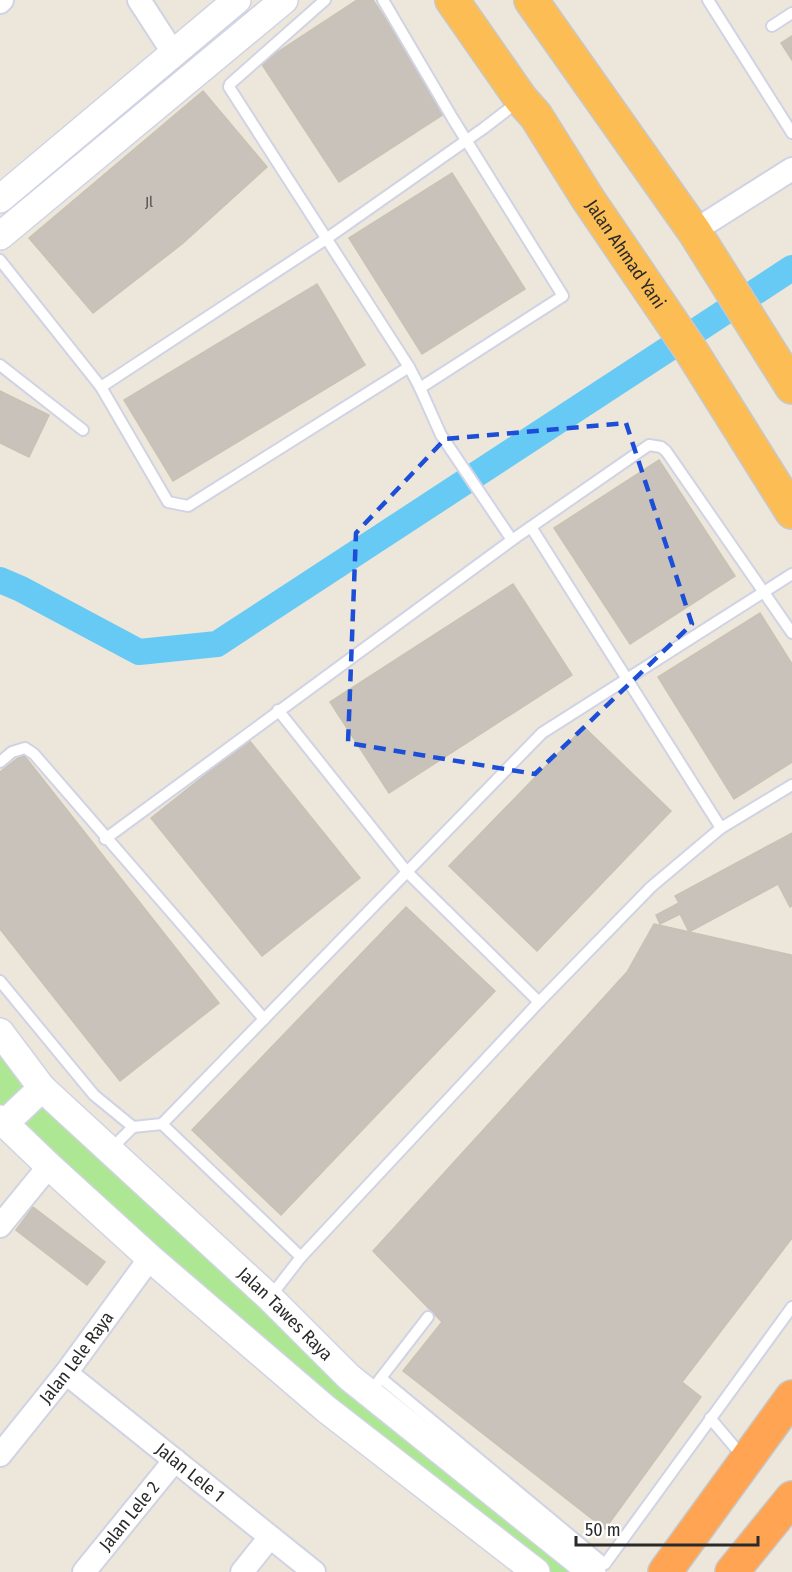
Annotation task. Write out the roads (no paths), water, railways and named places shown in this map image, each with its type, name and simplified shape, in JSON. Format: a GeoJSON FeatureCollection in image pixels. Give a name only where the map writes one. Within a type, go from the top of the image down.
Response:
{"type":"FeatureCollection","features":[{"type":"Feature","properties":{"kind":"highway","name":"Jalan Ahmad Yani"},"geometry":{"type":"LineString","coordinates":[[452,0],[521,99],[536,116],[588,199],[690,349],[792,512]]}},
{"type":"Feature","properties":{"kind":"highway"},"geometry":{"type":"LineString","coordinates":[[531,0],[694,231],[792,387]]}},
{"type":"Feature","properties":{"kind":"highway"},"geometry":{"type":"LineString","coordinates":[[666,1570],[792,1397]]}},
{"type":"Feature","properties":{"kind":"highway"},"geometry":{"type":"LineString","coordinates":[[732,1572],[792,1498]]}},
{"type":"Feature","properties":{"kind":"street"},"geometry":{"type":"LineString","coordinates":[[140,0],[174,54]]}},
{"type":"Feature","properties":{"kind":"street"},"geometry":{"type":"LineString","coordinates":[[0,199],[237,0]]}},
{"type":"Feature","properties":{"kind":"street"},"geometry":{"type":"LineString","coordinates":[[0,236],[284,0]]}},
{"type":"Feature","properties":{"kind":"street"},"geometry":{"type":"LineString","coordinates":[[694,231],[792,169]]}},
{"type":"Feature","properties":{"kind":"street","name":"Jalan Tawes Raya"},"geometry":{"type":"LineString","coordinates":[[0,1032],[42,1088],[269,1298],[592,1572]]}},
{"type":"Feature","properties":{"kind":"street"},"geometry":{"type":"LineString","coordinates":[[42,1088],[2,1122],[150,1258],[326,1409],[536,1572]]}},
{"type":"Feature","properties":{"kind":"street"},"geometry":{"type":"LineString","coordinates":[[0,1226],[49,1166]]}},
{"type":"Feature","properties":{"kind":"street","name":"Jalan Lele Raya"},"geometry":{"type":"LineString","coordinates":[[0,1455],[66,1373],[150,1258]]}},
{"type":"Feature","properties":{"kind":"street","name":"Jalan Lele 1"},"geometry":{"type":"LineString","coordinates":[[66,1373],[314,1572]]}},
{"type":"Feature","properties":{"kind":"street"},"geometry":{"type":"LineString","coordinates":[[326,1409],[367,1382]]}},
{"type":"Feature","properties":{"kind":"street","name":"Jalan Lele 2"},"geometry":{"type":"LineString","coordinates":[[84,1572],[175,1461]]}},
{"type":"Feature","properties":{"kind":"street"},"geometry":{"type":"LineString","coordinates":[[242,1572],[270,1537]]}},
{"type":"Feature","properties":{"kind":"lane"},"geometry":{"type":"LineString","coordinates":[[325,0],[229,87],[408,367],[441,435],[512,540]]}},
{"type":"Feature","properties":{"kind":"lane"},"geometry":{"type":"LineString","coordinates":[[383,0],[563,296],[420,388]]}},
{"type":"Feature","properties":{"kind":"lane"},"geometry":{"type":"LineString","coordinates":[[708,0],[792,133]]}},
{"type":"Feature","properties":{"kind":"lane"},"geometry":{"type":"LineString","coordinates":[[772,26],[792,13]]}},
{"type":"Feature","properties":{"kind":"lane"},"geometry":{"type":"LineString","coordinates":[[101,387],[326,239],[467,141],[521,99]]}},
{"type":"Feature","properties":{"kind":"lane"},"geometry":{"type":"LineString","coordinates":[[0,260],[101,387],[168,502],[188,506],[408,367]]}},
{"type":"Feature","properties":{"kind":"lane"},"geometry":{"type":"LineString","coordinates":[[0,365],[83,430]]}},
{"type":"Feature","properties":{"kind":"lane"},"geometry":{"type":"LineString","coordinates":[[105,839],[512,540],[640,449],[649,445],[656,445],[666,451],[792,633]]}},
{"type":"Feature","properties":{"kind":"lane"},"geometry":{"type":"LineString","coordinates":[[531,527],[721,828]]}},
{"type":"Feature","properties":{"kind":"lane"},"geometry":{"type":"LineString","coordinates":[[110,1150],[133,1127],[162,1124],[542,733],[792,574]]}},
{"type":"Feature","properties":{"kind":"lane"},"geometry":{"type":"LineString","coordinates":[[278,710],[407,872],[539,1002]]}},
{"type":"Feature","properties":{"kind":"lane"},"geometry":{"type":"LineString","coordinates":[[0,762],[16,750],[22,748],[28,750],[264,1019]]}},
{"type":"Feature","properties":{"kind":"lane"},"geometry":{"type":"LineString","coordinates":[[269,1298],[301,1257],[539,1002],[651,887],[721,828],[792,785]]}},
{"type":"Feature","properties":{"kind":"lane"},"geometry":{"type":"LineString","coordinates":[[0,981],[94,1095],[133,1127]]}},
{"type":"Feature","properties":{"kind":"lane"},"geometry":{"type":"LineString","coordinates":[[162,1124],[301,1257]]}},
{"type":"Feature","properties":{"kind":"lane"},"geometry":{"type":"LineString","coordinates":[[428,1317],[367,1382],[605,1564],[792,1307]]}},
{"type":"Feature","properties":{"kind":"lane"},"geometry":{"type":"LineString","coordinates":[[710,1418],[745,1460]]}},
{"type":"Feature","properties":{"kind":"waterway"},"geometry":{"type":"LineString","coordinates":[[0,580],[139,652],[217,644],[792,268]]}}]}
